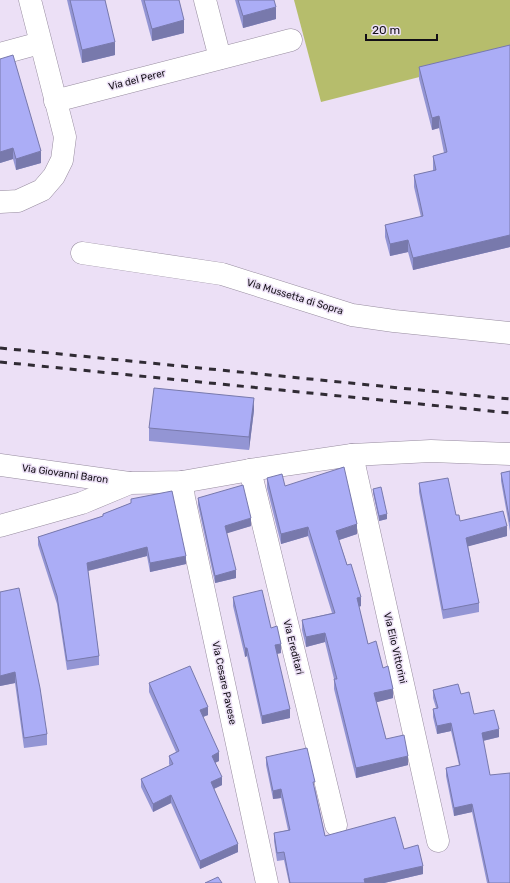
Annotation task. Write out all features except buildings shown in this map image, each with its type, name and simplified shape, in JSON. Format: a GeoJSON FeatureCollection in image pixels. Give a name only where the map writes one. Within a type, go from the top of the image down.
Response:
{"type":"FeatureCollection","features":[{"type":"Feature","properties":{"kind":"street"},"geometry":{"type":"LineString","coordinates":[[0,202],[18,201],[42,190],[54,176],[62,160],[64,137],[30,0]]}},
{"type":"Feature","properties":{"kind":"street"},"geometry":{"type":"LineString","coordinates":[[205,0],[220,58]]}},
{"type":"Feature","properties":{"kind":"street","name":"Via del Perer"},"geometry":{"type":"LineString","coordinates":[[55,101],[291,40]]}},
{"type":"Feature","properties":{"kind":"street"},"geometry":{"type":"LineString","coordinates":[[0,54],[40,43]]}},
{"type":"Feature","properties":{"kind":"street","name":"Via Mussetta di Sopra"},"geometry":{"type":"LineString","coordinates":[[82,254],[222,274],[352,315],[394,321],[510,333]]}},
{"type":"Feature","properties":{"kind":"street"},"geometry":{"type":"LineString","coordinates":[[0,526],[82,503],[130,483],[182,482],[352,455],[431,451],[510,454]]}},
{"type":"Feature","properties":{"kind":"street","name":"Via Elio Vittorini"},"geometry":{"type":"LineString","coordinates":[[352,455],[438,841]]}},
{"type":"Feature","properties":{"kind":"street","name":"Via Giovanni Baron"},"geometry":{"type":"LineString","coordinates":[[0,465],[130,483]]}},
{"type":"Feature","properties":{"kind":"street","name":"Via Ereditari"},"geometry":{"type":"LineString","coordinates":[[250,470],[336,825]]}},
{"type":"Feature","properties":{"kind":"street","name":"Via Cesare Pavese"},"geometry":{"type":"LineString","coordinates":[[182,482],[184,498],[267,883]]}},
{"type":"Feature","properties":{"kind":"green space"},"geometry":{"type":"Polygon","coordinates":[[[294,0],[510,0],[510,54],[321,102],[294,0]]]}},
{"type":"Feature","properties":{"kind":"railway"},"geometry":{"type":"LineString","coordinates":[[0,348],[510,399]]}},
{"type":"Feature","properties":{"kind":"railway"},"geometry":{"type":"LineString","coordinates":[[0,362],[510,413]]}}]}
